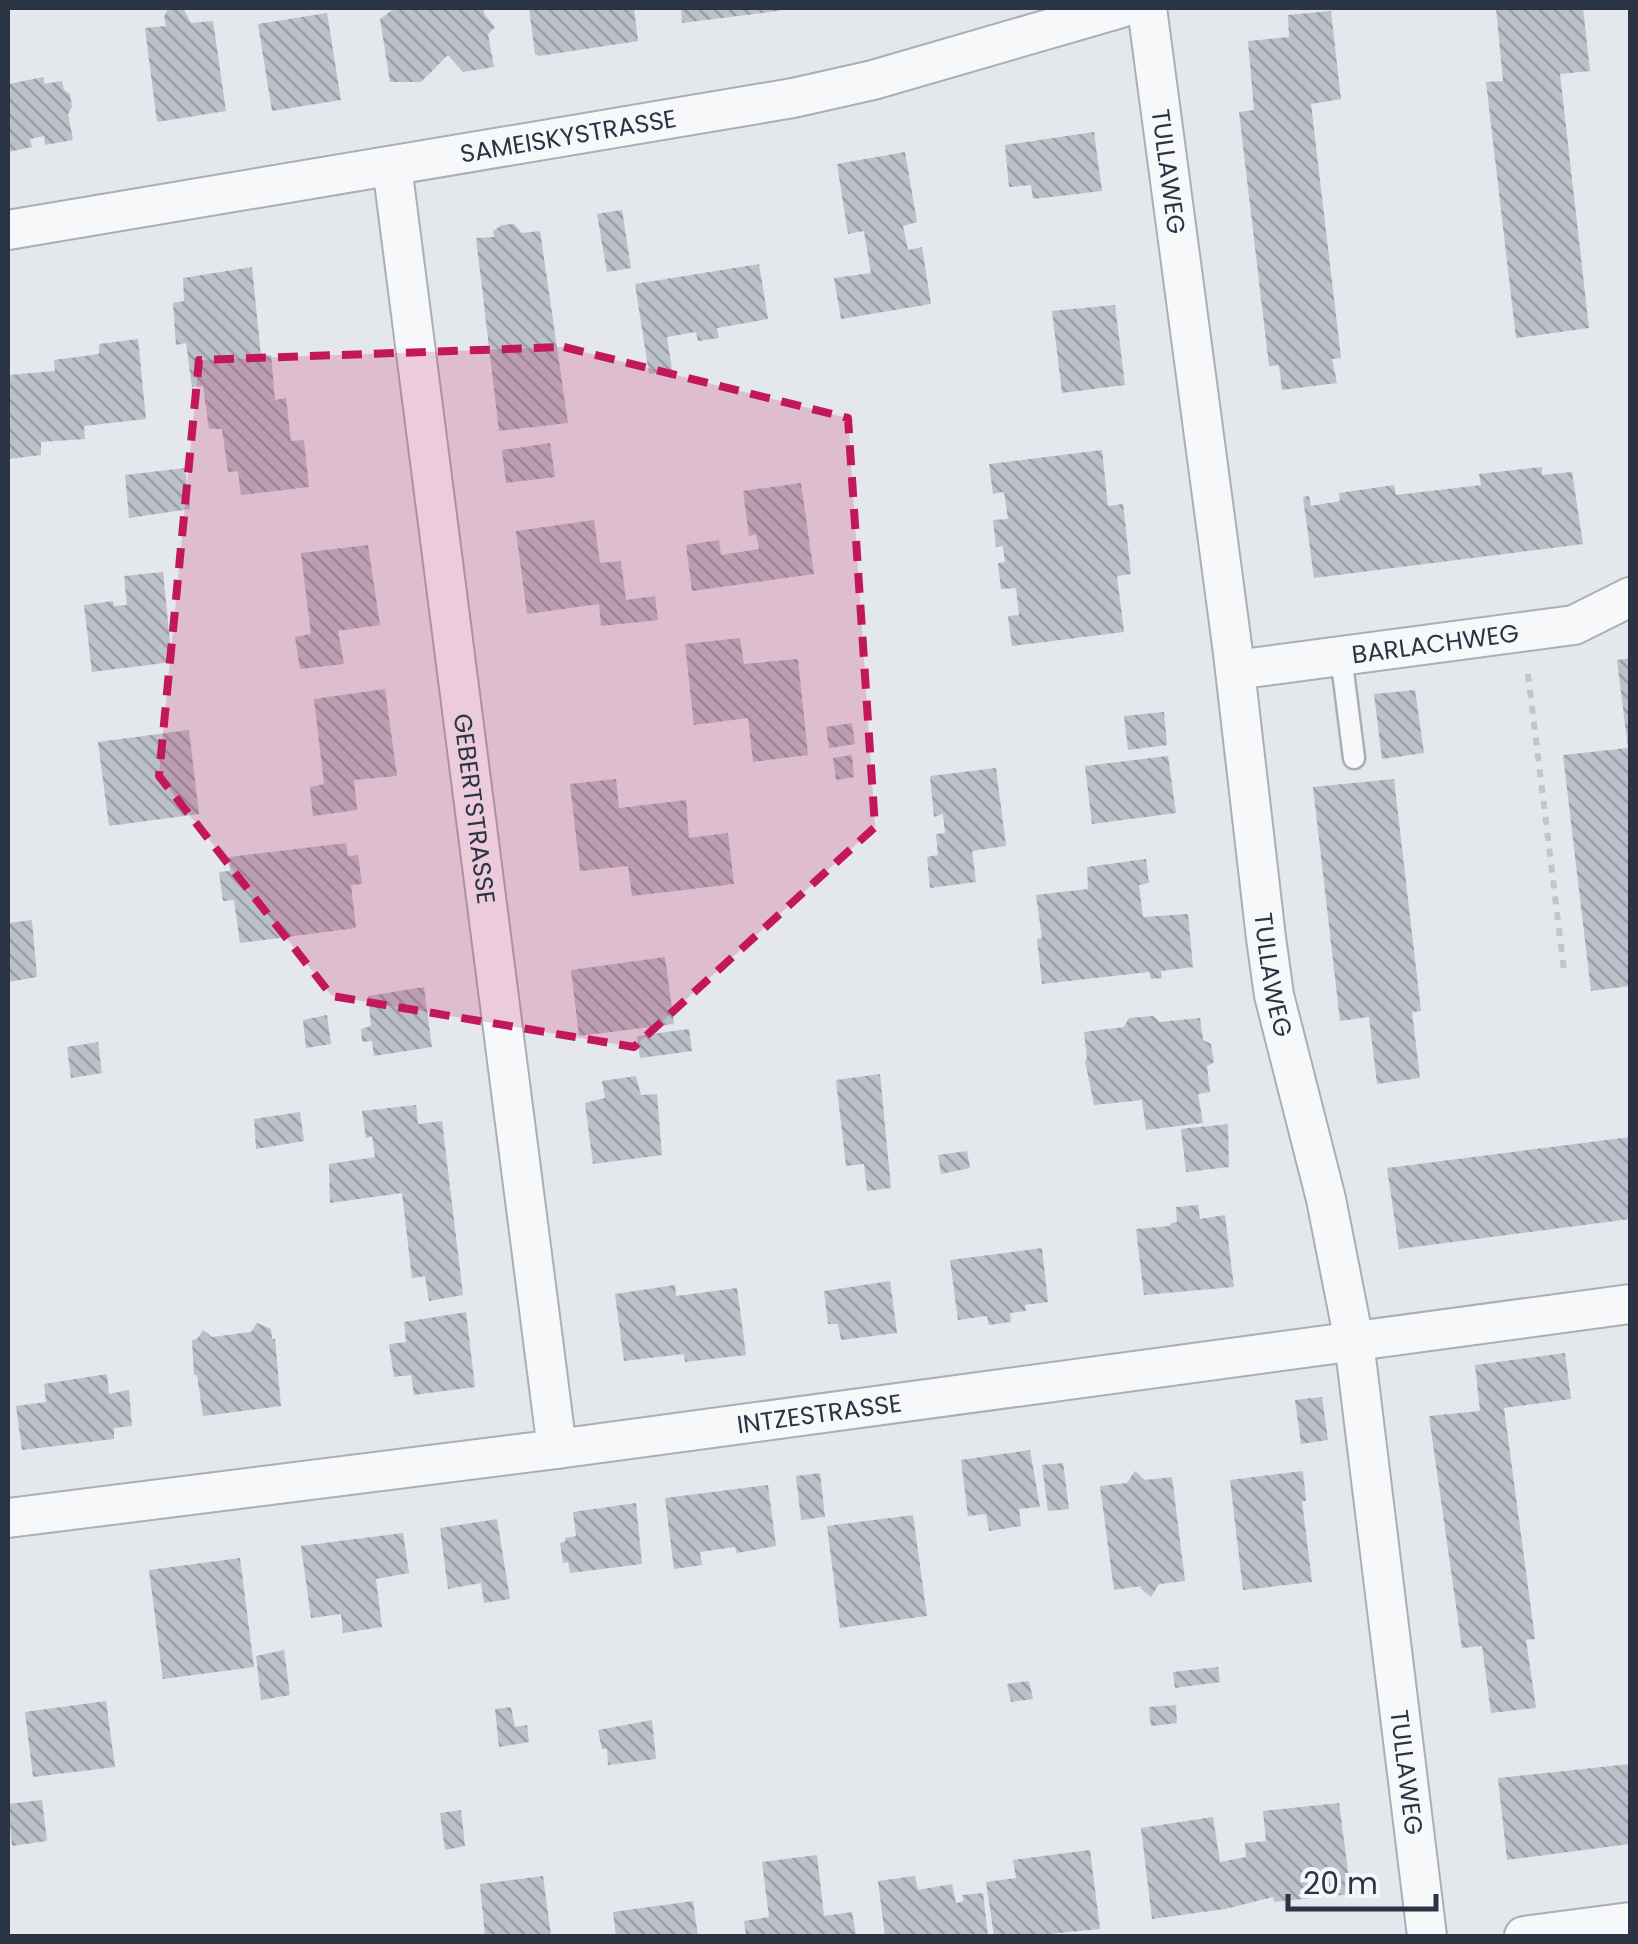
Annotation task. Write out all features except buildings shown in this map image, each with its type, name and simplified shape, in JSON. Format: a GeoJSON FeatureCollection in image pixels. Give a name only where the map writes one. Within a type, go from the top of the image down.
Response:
{"type":"FeatureCollection","features":[{"type":"Feature","properties":{"kind":"street","name":"SAMEISKYSTRASSE"},"geometry":{"type":"LineString","coordinates":[[8,230],[793,98],[874,80],[1121,8]]}},
{"type":"Feature","properties":{"kind":"street","name":"TULLAWEG"},"geometry":{"type":"LineString","coordinates":[[1147,8],[1274,996],[1326,1199],[1354,1341],[1427,1936]]}},
{"type":"Feature","properties":{"kind":"street","name":"GEBERTSTRASSE"},"geometry":{"type":"LineString","coordinates":[[392,166],[557,1449]]}},
{"type":"Feature","properties":{"kind":"street","name":"BARLACHWEG"},"geometry":{"type":"LineString","coordinates":[[1235,670],[1574,625],[1630,597]]}},
{"type":"Feature","properties":{"kind":"street","name":"INTZESTRASSE"},"geometry":{"type":"LineString","coordinates":[[8,1518],[557,1449],[1630,1304]]}},
{"type":"Feature","properties":{"kind":"street"},"geometry":{"type":"LineString","coordinates":[[1524,1936],[1630,1922]]}},
{"type":"Feature","properties":{"kind":"lane"},"geometry":{"type":"LineString","coordinates":[[1340,656],[1354,758]]}},
{"type":"Feature","properties":{"kind":"path"},"geometry":{"type":"LineString","coordinates":[[1527,662],[1564,970]]}},
{"type":"Feature","properties":{"kind":"highlighted area"},"geometry":{"type":"Polygon","coordinates":[[[564,347],[848,418],[875,827],[634,1047],[332,996],[159,776],[199,360],[564,347]]]}}]}
